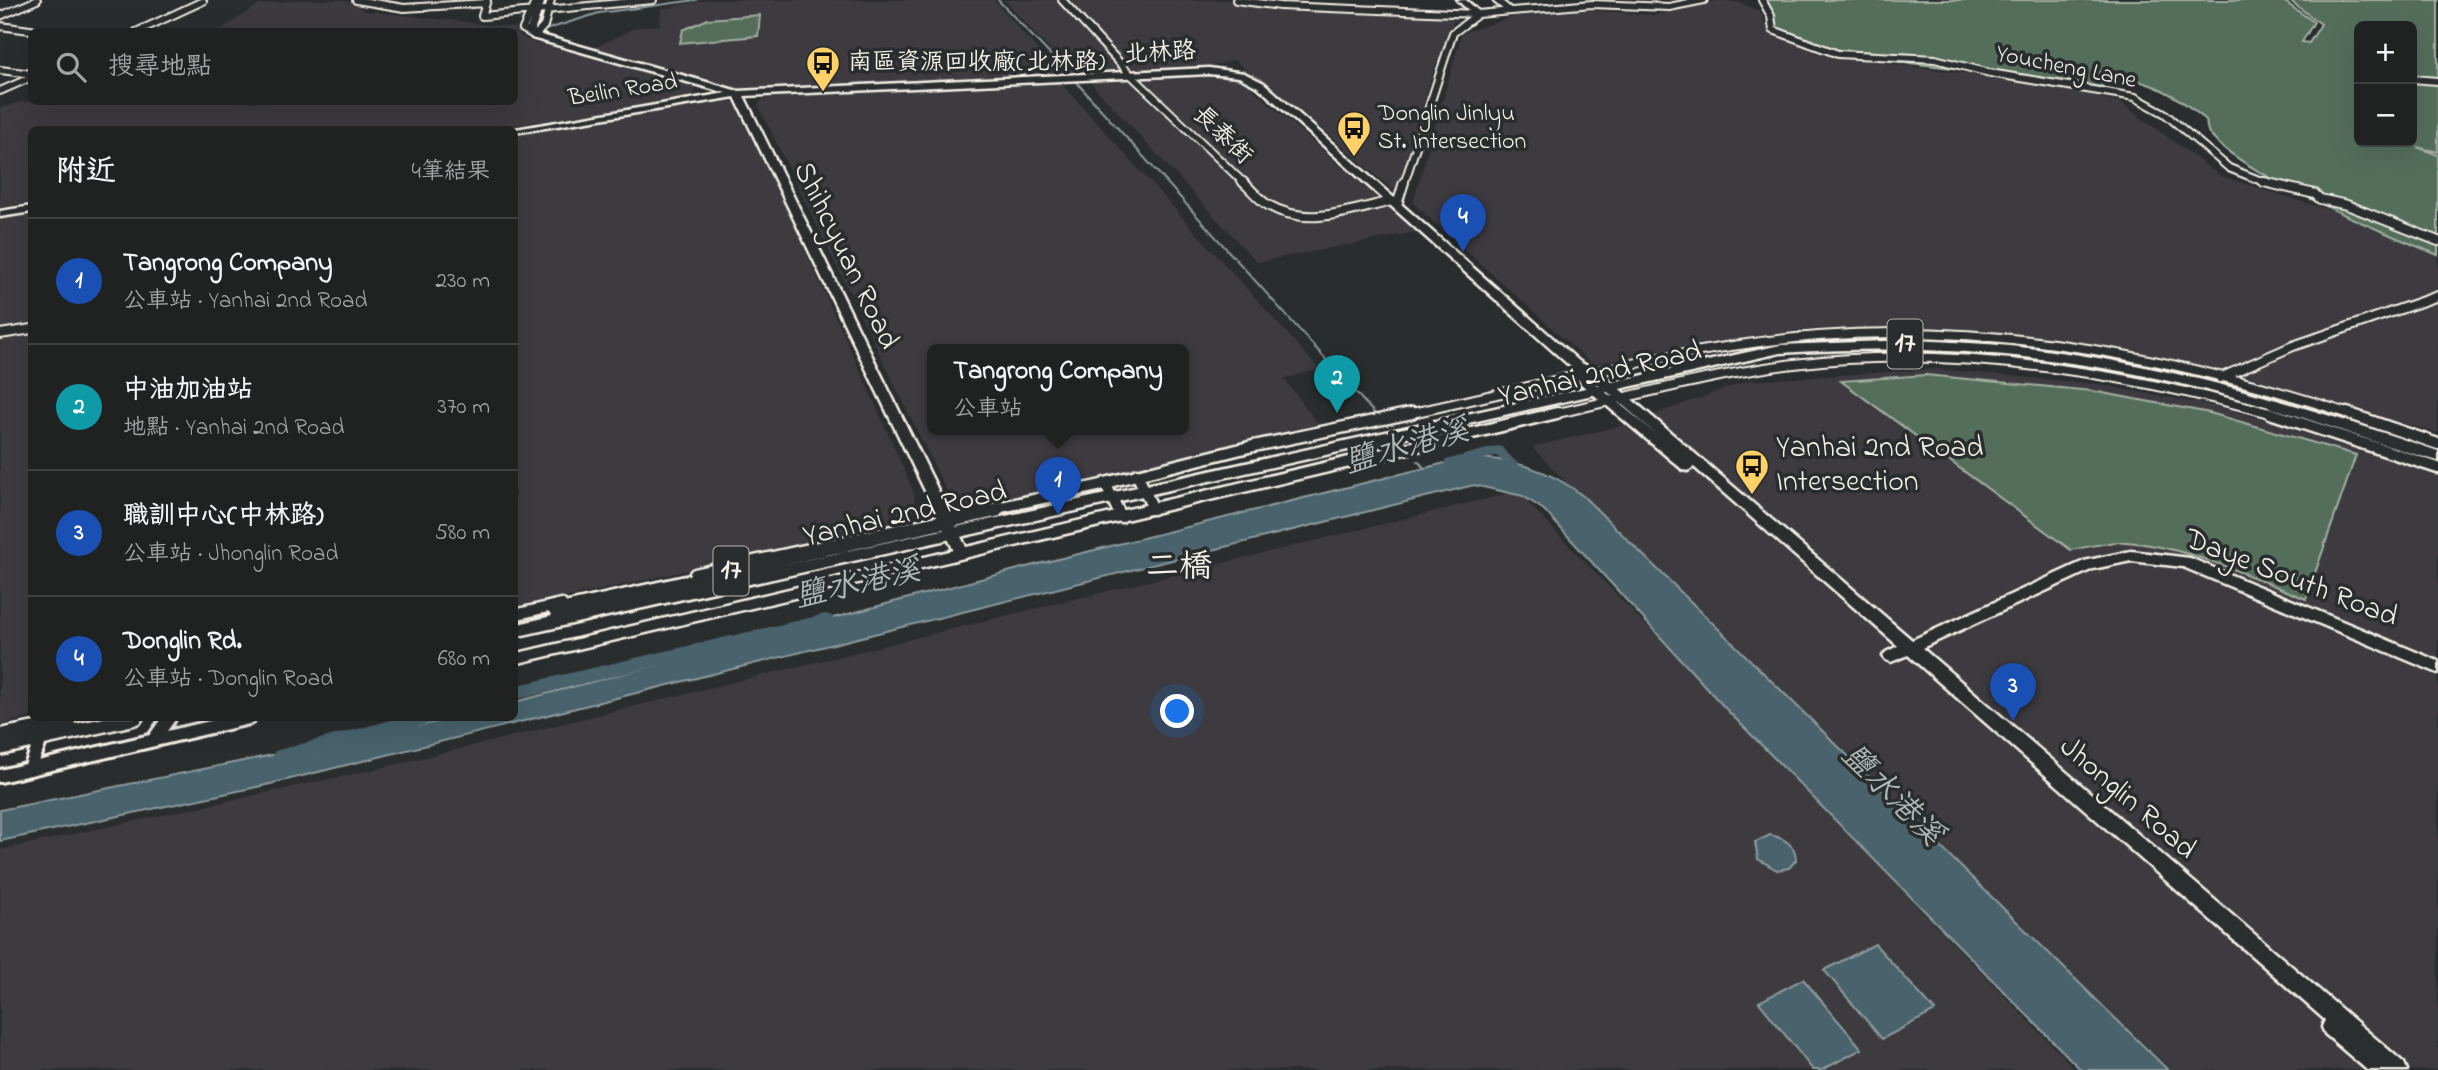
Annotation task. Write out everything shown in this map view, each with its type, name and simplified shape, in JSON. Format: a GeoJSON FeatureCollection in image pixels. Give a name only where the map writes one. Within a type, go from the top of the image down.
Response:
{"type":"FeatureCollection","features":[{"type":"Feature","properties":{"kind":"main road","name":"Yanhai 2nd Road"},"geometry":{"type":"LineString","coordinates":[[518,619],[1597,383],[1780,349],[1914,344],[2067,357],[2217,386]]}},
{"type":"Feature","properties":{"kind":"main road","name":"17"},"geometry":{"type":"LineString","coordinates":[[2217,386],[2383,431],[2438,449]]}},
{"type":"Feature","properties":{"kind":"main road","name":"17"},"geometry":{"type":"LineString","coordinates":[[2383,431],[2438,456]]}},
{"type":"Feature","properties":{"kind":"main road","name":"Yanhai 2nd Road"},"geometry":{"type":"LineString","coordinates":[[518,630],[948,524]]}},
{"type":"Feature","properties":{"kind":"main road"},"geometry":{"type":"LineString","coordinates":[[0,736],[73,721]]}},
{"type":"Feature","properties":{"kind":"main road"},"geometry":{"type":"LineString","coordinates":[[0,748],[49,726],[102,721]]}},
{"type":"Feature","properties":{"kind":"street"},"geometry":{"type":"LineString","coordinates":[[0,16],[37,0]]}},
{"type":"Feature","properties":{"kind":"street"},"geometry":{"type":"LineString","coordinates":[[189,0],[202,1]]}},
{"type":"Feature","properties":{"kind":"street"},"geometry":{"type":"LineString","coordinates":[[356,0],[426,7],[486,1],[482,16],[653,0]]}},
{"type":"Feature","properties":{"kind":"street"},"geometry":{"type":"LineString","coordinates":[[426,7],[432,0]]}},
{"type":"Feature","properties":{"kind":"street"},"geometry":{"type":"LineString","coordinates":[[539,0],[540,12]]}},
{"type":"Feature","properties":{"kind":"street"},"geometry":{"type":"LineString","coordinates":[[549,0],[531,29],[535,36],[738,94]]}},
{"type":"Feature","properties":{"kind":"street"},"geometry":{"type":"LineString","coordinates":[[589,8],[592,0]]}},
{"type":"Feature","properties":{"kind":"street","name":"長泰街"},"geometry":{"type":"LineString","coordinates":[[1062,0],[1131,75],[1267,205],[1282,212],[1320,217],[1394,203]]}},
{"type":"Feature","properties":{"kind":"street"},"geometry":{"type":"LineString","coordinates":[[1236,0],[1317,7],[1478,14],[1614,4],[1677,6],[1704,0]]}},
{"type":"Feature","properties":{"kind":"street"},"geometry":{"type":"LineString","coordinates":[[1317,7],[1321,0]]}},
{"type":"Feature","properties":{"kind":"street"},"geometry":{"type":"LineString","coordinates":[[1357,8],[1361,0]]}},
{"type":"Feature","properties":{"kind":"street"},"geometry":{"type":"LineString","coordinates":[[1461,0],[1478,14]]}},
{"type":"Feature","properties":{"kind":"street"},"geometry":{"type":"LineString","coordinates":[[1496,0],[1510,11]]}},
{"type":"Feature","properties":{"kind":"street"},"geometry":{"type":"LineString","coordinates":[[1545,0],[1555,8]]}},
{"type":"Feature","properties":{"kind":"street"},"geometry":{"type":"LineString","coordinates":[[1664,0],[1677,6]]}},
{"type":"Feature","properties":{"kind":"street","name":"Youcheng Lane"},"geometry":{"type":"LineString","coordinates":[[1762,0],[1771,16],[1773,30],[1824,51],[1947,61],[1990,73],[2135,97],[2164,113],[2230,168],[2276,187],[2315,194],[2320,199],[2347,205],[2438,242]]}},
{"type":"Feature","properties":{"kind":"street"},"geometry":{"type":"LineString","coordinates":[[145,28],[202,1]]}},
{"type":"Feature","properties":{"kind":"street"},"geometry":{"type":"LineString","coordinates":[[1425,5],[1431,10]]}},
{"type":"Feature","properties":{"kind":"street"},"geometry":{"type":"LineString","coordinates":[[1394,203],[1453,33],[1478,14]]}},
{"type":"Feature","properties":{"kind":"street"},"geometry":{"type":"LineString","coordinates":[[0,26],[28,30]]}},
{"type":"Feature","properties":{"kind":"street"},"geometry":{"type":"LineString","coordinates":[[0,70],[28,75]]}},
{"type":"Feature","properties":{"kind":"street","name":"北林路"},"geometry":{"type":"LineString","coordinates":[[738,94],[1209,71],[1247,77]]}},
{"type":"Feature","properties":{"kind":"street","name":"Jhonglin Road"},"geometry":{"type":"LineString","coordinates":[[1247,77],[1261,85],[1901,651],[2382,1070]]}},
{"type":"Feature","properties":{"kind":"street"},"geometry":{"type":"LineString","coordinates":[[0,91],[28,78]]}},
{"type":"Feature","properties":{"kind":"street"},"geometry":{"type":"LineString","coordinates":[[2417,79],[2438,81]]}},
{"type":"Feature","properties":{"kind":"street"},"geometry":{"type":"LineString","coordinates":[[682,103],[699,93],[701,82]]}},
{"type":"Feature","properties":{"kind":"street","name":"Beilin Road"},"geometry":{"type":"LineString","coordinates":[[518,129],[738,94]]}},
{"type":"Feature","properties":{"kind":"street","name":"Shihcyuan Road"},"geometry":{"type":"LineString","coordinates":[[738,94],[962,553]]}},
{"type":"Feature","properties":{"kind":"street"},"geometry":{"type":"LineString","coordinates":[[0,214],[28,210]]}},
{"type":"Feature","properties":{"kind":"street"},"geometry":{"type":"LineString","coordinates":[[2217,386],[2293,346],[2438,296]]}},
{"type":"Feature","properties":{"kind":"street"},"geometry":{"type":"LineString","coordinates":[[0,334],[28,330]]}},
{"type":"Feature","properties":{"kind":"street","name":"Yanhai 2nd Road"},"geometry":{"type":"LineString","coordinates":[[1140,481],[1597,383],[1736,373],[1794,364],[1893,358],[2020,364],[2217,386]]}},
{"type":"Feature","properties":{"kind":"street","name":"Yanhai 2nd Road"},"geometry":{"type":"LineString","coordinates":[[518,658],[1153,509],[1597,383]]}},
{"type":"Feature","properties":{"kind":"street"},"geometry":{"type":"LineString","coordinates":[[2217,386],[2304,422],[2438,468]]}},
{"type":"Feature","properties":{"kind":"street"},"geometry":{"type":"LineString","coordinates":[[2383,431],[2438,444]]}},
{"type":"Feature","properties":{"kind":"street"},"geometry":{"type":"LineString","coordinates":[[1140,481],[1153,509]]}},
{"type":"Feature","properties":{"kind":"street"},"geometry":{"type":"LineString","coordinates":[[1108,489],[1121,517]]}},
{"type":"Feature","properties":{"kind":"street","name":"Yanhai 2nd Road"},"geometry":{"type":"LineString","coordinates":[[518,614],[948,524],[995,506],[1108,489]]}},
{"type":"Feature","properties":{"kind":"street","name":"Daye South Road"},"geometry":{"type":"LineString","coordinates":[[1901,651],[2089,565],[2131,556],[2185,562],[2225,576],[2438,667]]}},
{"type":"Feature","properties":{"kind":"street","name":"Jhonglin Road"},"geometry":{"type":"LineString","coordinates":[[1901,651],[2397,1070]]}},
{"type":"Feature","properties":{"kind":"street"},"geometry":{"type":"LineString","coordinates":[[154,738],[167,721]]}},
{"type":"Feature","properties":{"kind":"street"},"geometry":{"type":"LineString","coordinates":[[0,776],[235,721]]}},
{"type":"Feature","properties":{"kind":"street"},"geometry":{"type":"LineString","coordinates":[[0,731],[49,726],[30,769]]}},
{"type":"Feature","properties":{"kind":"shaded area"},"geometry":{"type":"Polygon","coordinates":[[[296,0],[343,0],[366,11],[517,28],[223,28],[259,5],[296,0]]]}},
{"type":"Feature","properties":{"kind":"shaded area"},"geometry":{"type":"Polygon","coordinates":[[[707,0],[994,0],[1059,74],[743,91],[594,48],[635,28],[660,25],[661,9],[707,0]]]}},
{"type":"Feature","properties":{"kind":"shaded area"},"geometry":{"type":"Polygon","coordinates":[[[1005,0],[1229,0],[1271,10],[1461,18],[1453,22],[1434,70],[1396,193],[1326,132],[1234,60],[1209,67],[1070,73],[1005,0]]]}},
{"type":"Feature","properties":{"kind":"shaded area"},"geometry":{"type":"Polygon","coordinates":[[[1720,0],[1741,3],[1761,12],[1768,30],[1821,55],[2034,82],[2120,102],[2220,176],[2371,223],[2438,254],[2438,433],[2159,356],[2025,336],[1884,328],[1808,329],[1592,364],[1413,203],[1462,33],[1516,16],[1583,10],[1656,15],[1720,0]]]}},
{"type":"Feature","properties":{"kind":"shaded area"},"geometry":{"type":"Polygon","coordinates":[[[518,30],[521,36],[531,42],[695,85],[694,94],[679,100],[510,126],[28,126],[28,203],[0,208],[0,108],[28,102],[28,105],[518,105],[518,30]]]}},
{"type":"Feature","properties":{"kind":"shaded area"},"geometry":{"type":"Polygon","coordinates":[[[1215,75],[1241,79],[1416,232],[1257,262],[1088,80],[1215,75]]]}},
{"type":"Feature","properties":{"kind":"shaded area"},"geometry":{"type":"Polygon","coordinates":[[[1060,82],[1319,369],[1284,379],[1322,429],[980,506],[962,505],[950,498],[758,105],[762,100],[781,96],[1060,82]]]}},
{"type":"Feature","properties":{"kind":"shaded area"},"geometry":{"type":"Polygon","coordinates":[[[722,100],[738,103],[886,428],[914,493],[915,509],[895,524],[518,608],[518,134],[722,100]]]}},
{"type":"Feature","properties":{"kind":"shaded area"},"geometry":{"type":"Polygon","coordinates":[[[28,213],[28,325],[0,330],[0,218],[28,213]]]}},
{"type":"Feature","properties":{"kind":"shaded area"},"geometry":{"type":"Polygon","coordinates":[[[28,333],[28,718],[0,725],[0,338],[28,333]]]}},
{"type":"Feature","properties":{"kind":"shaded area"},"geometry":{"type":"Polygon","coordinates":[[[1936,369],[2095,384],[2220,407],[2350,444],[2438,476],[2438,1070],[2171,1070],[1851,764],[1575,490],[1528,503],[2076,1070],[0,1070],[0,850],[381,768],[1564,480],[1532,447],[1625,425],[1747,381],[1936,369]]]}},
{"type":"Feature","properties":{"kind":"green space"},"geometry":{"type":"Polygon","coordinates":[[[1765,0],[2282,0],[2314,22],[2302,42],[2309,43],[2321,24],[2289,0],[2438,0],[2438,152],[2417,147],[2438,155],[2438,255],[2317,202],[2253,168],[2210,135],[2206,120],[2192,109],[2168,93],[2143,82],[2097,72],[2104,89],[2032,77],[1847,56],[1775,29],[1765,0]]]}},
{"type":"Feature","properties":{"kind":"green space"},"geometry":{"type":"Polygon","coordinates":[[[760,15],[758,36],[680,43],[683,30],[708,19],[760,15]]]}},
{"type":"Feature","properties":{"kind":"green space"},"geometry":{"type":"Polygon","coordinates":[[[1926,375],[2092,391],[2210,413],[2356,455],[2306,599],[2217,563],[2171,549],[2118,542],[2071,550],[1841,381],[1926,375]]]}},
{"type":"Feature","properties":{"kind":"water"},"geometry":{"type":"Polygon","coordinates":[[[1469,457],[1515,463],[1543,472],[1583,496],[2168,1070],[2081,1070],[1726,709],[1544,510],[1523,496],[1474,485],[266,785],[0,841],[0,810],[441,721],[518,721],[518,701],[1030,566],[1469,457]]]}},
{"type":"Feature","properties":{"kind":"water"},"geometry":{"type":"Polygon","coordinates":[[[1770,835],[1784,840],[1794,850],[1796,860],[1789,868],[1777,870],[1758,859],[1755,842],[1770,835]]]}},
{"type":"Feature","properties":{"kind":"water"},"geometry":{"type":"Polygon","coordinates":[[[1875,944],[1935,1011],[1882,1039],[1824,970],[1875,944]]]}},
{"type":"Feature","properties":{"kind":"water"},"geometry":{"type":"Polygon","coordinates":[[[1803,979],[1862,1049],[1822,1070],[1813,1070],[1759,1002],[1803,979]]]}},
{"type":"Feature","properties":{"kind":"waterway"},"geometry":{"type":"LineString","coordinates":[[545,30],[599,13],[696,0]]}},
{"type":"Feature","properties":{"kind":"waterway"},"geometry":{"type":"LineString","coordinates":[[998,0],[1078,84],[1376,415]]}},
{"type":"Feature","properties":{"kind":"waterway","name":"鹽水港溪"},"geometry":{"type":"LineString","coordinates":[[1498,451],[1514,466]]}},
{"type":"Feature","properties":{"kind":"waterway","name":"鹽水港溪"},"geometry":{"type":"LineString","coordinates":[[1451,463],[1498,451]]}},
{"type":"Feature","properties":{"kind":"waterway"},"geometry":{"type":"LineString","coordinates":[[1418,461],[1425,469]]}},
{"type":"Feature","properties":{"kind":"waterway","name":"鹽水港溪"},"geometry":{"type":"LineString","coordinates":[[518,692],[826,620]]}},
{"type":"Feature","properties":{"kind":"waterway","name":"鹽水港溪"},"geometry":{"type":"LineString","coordinates":[[282,756],[413,721]]}},
{"type":"Feature","properties":{"kind":"place","name":"南區資源回收廠(北林路)"},"geometry":{"type":"Point","coordinates":[823,93]}},
{"type":"Feature","properties":{"kind":"place","name":"Donglin Jinlyu St. Intersection"},"geometry":{"type":"Point","coordinates":[1354,158]}},
{"type":"Feature","properties":{"kind":"place","name":"Donglin Rd."},"geometry":{"type":"Point","coordinates":[1463,252]}},
{"type":"Feature","properties":{"kind":"place","name":"中油加油站"},"geometry":{"type":"Point","coordinates":[1337,413]}},
{"type":"Feature","properties":{"kind":"place","name":"Yanhai 2nd Road Intersection"},"geometry":{"type":"Point","coordinates":[1752,496]}},
{"type":"Feature","properties":{"kind":"place","name":"Tangrong Company"},"geometry":{"type":"Point","coordinates":[1058,515]}},
{"type":"Feature","properties":{"kind":"place","name":"職訓中心(中林路)"},"geometry":{"type":"Point","coordinates":[2013,721]}},
{"type":"Feature","properties":{"kind":"district","name":"二橋"},"geometry":{"type":"Point","coordinates":[1179,568]}}]}
